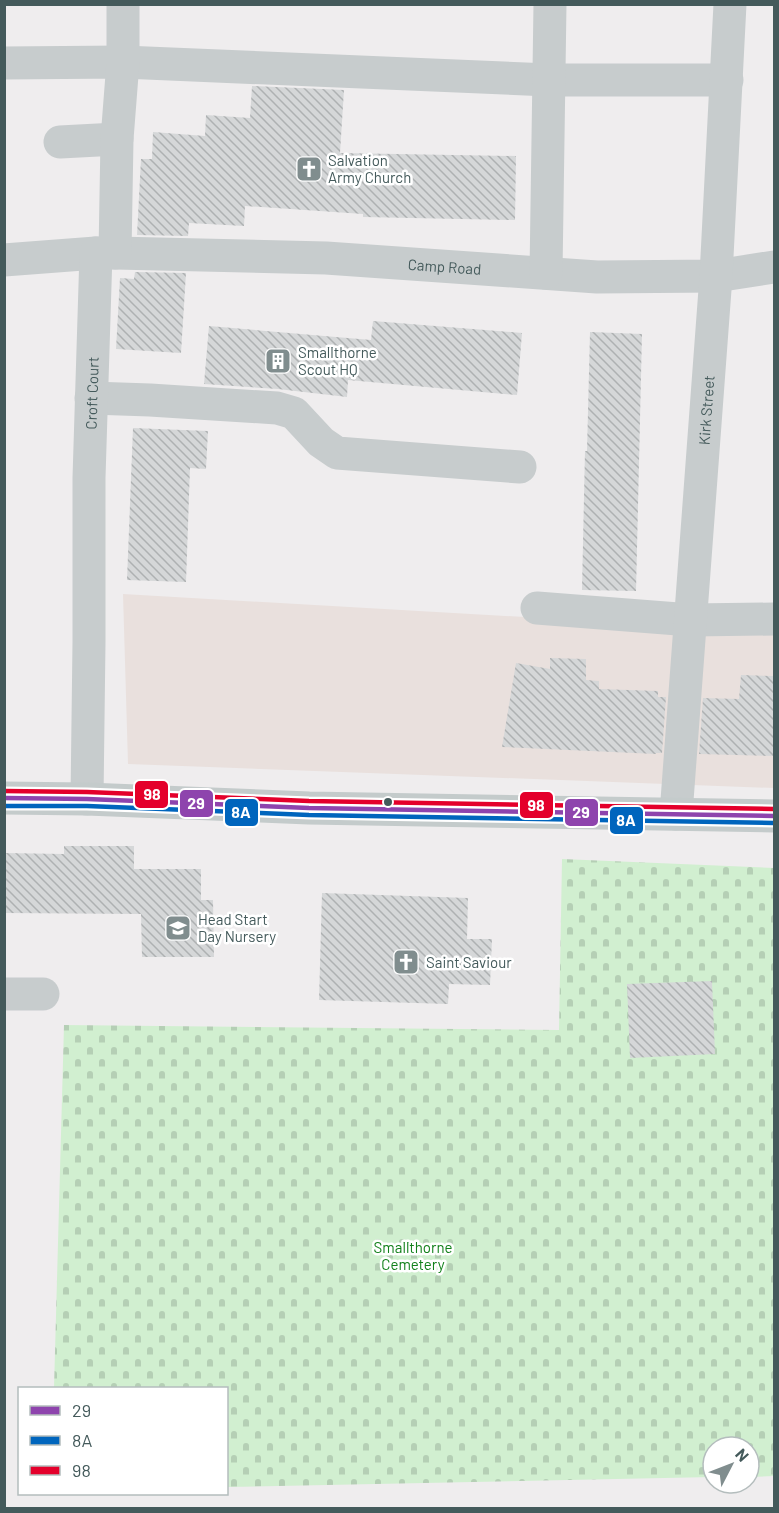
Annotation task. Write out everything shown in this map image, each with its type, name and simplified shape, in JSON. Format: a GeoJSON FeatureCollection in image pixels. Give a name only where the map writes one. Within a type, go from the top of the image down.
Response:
{"type":"FeatureCollection","features":[{"type":"Feature","properties":{"kind":"main road"},"geometry":{"type":"LineString","coordinates":[[4,798],[309,808],[774,816]]}},
{"type":"Feature","properties":{"kind":"street","name":"Croft Court"},"geometry":{"type":"LineString","coordinates":[[87,799],[91,398],[117,139],[123,62],[123,4]]}},
{"type":"Feature","properties":{"kind":"street"},"geometry":{"type":"LineString","coordinates":[[546,273],[550,4]]}},
{"type":"Feature","properties":{"kind":"street","name":"Kirk Street"},"geometry":{"type":"LineString","coordinates":[[676,814],[716,276],[730,4]]}},
{"type":"Feature","properties":{"kind":"street"},"geometry":{"type":"LineString","coordinates":[[4,63],[123,62],[549,80],[727,80]]}},
{"type":"Feature","properties":{"kind":"street"},"geometry":{"type":"LineString","coordinates":[[60,142],[117,139]]}},
{"type":"Feature","properties":{"kind":"street","name":"Camp Road"},"geometry":{"type":"LineString","coordinates":[[4,260],[105,253],[326,258],[597,277],[716,276],[774,267]]}},
{"type":"Feature","properties":{"kind":"street"},"geometry":{"type":"LineString","coordinates":[[91,398],[277,408],[294,413],[321,442],[337,453],[520,467]]}},
{"type":"Feature","properties":{"kind":"street"},"geometry":{"type":"LineString","coordinates":[[537,608],[691,620],[774,619]]}},
{"type":"Feature","properties":{"kind":"street"},"geometry":{"type":"LineString","coordinates":[[4,994],[43,994]]}},
{"type":"Feature","properties":{"kind":"shaded area"},"geometry":{"type":"Polygon","coordinates":[[[123,594],[681,626],[774,627],[774,788],[128,764],[123,594]]]}},
{"type":"Feature","properties":{"kind":"green space","name":"Smallthorne Cemetery"},"geometry":{"type":"Polygon","coordinates":[[[562,859],[774,868],[774,1476],[761,1477],[761,1435],[701,1435],[701,1477],[228,1487],[228,1387],[54,1387],[64,1025],[559,1030],[562,859]]]}},
{"type":"Feature","properties":{"kind":"building"},"geometry":{"type":"Polygon","coordinates":[[[252,86],[344,90],[340,153],[516,156],[515,220],[363,217],[363,214],[245,206],[244,226],[189,223],[188,236],[137,235],[141,159],[152,159],[153,132],[205,136],[206,115],[250,118],[252,86]]]}},
{"type":"Feature","properties":{"kind":"building"},"geometry":{"type":"Polygon","coordinates":[[[135,272],[186,273],[181,353],[116,349],[120,278],[134,279],[135,272]]]}},
{"type":"Feature","properties":{"kind":"building"},"geometry":{"type":"Polygon","coordinates":[[[373,321],[522,333],[517,395],[348,380],[347,397],[204,384],[209,326],[371,340],[373,321]]]}},
{"type":"Feature","properties":{"kind":"building"},"geometry":{"type":"Polygon","coordinates":[[[590,332],[642,334],[636,591],[582,590],[590,332]]]}},
{"type":"Feature","properties":{"kind":"building"},"geometry":{"type":"Polygon","coordinates":[[[133,428],[208,431],[206,469],[190,468],[186,582],[127,580],[133,428]]]}},
{"type":"Feature","properties":{"kind":"building"},"geometry":{"type":"Polygon","coordinates":[[[550,658],[586,659],[586,680],[599,681],[599,689],[658,691],[658,697],[666,697],[662,753],[502,747],[516,663],[550,669],[550,658]]]}},
{"type":"Feature","properties":{"kind":"building"},"geometry":{"type":"Polygon","coordinates":[[[741,675],[774,676],[774,756],[699,754],[703,698],[739,699],[741,675]]]}},
{"type":"Feature","properties":{"kind":"building"},"geometry":{"type":"Polygon","coordinates":[[[64,846],[134,846],[134,869],[201,869],[201,900],[213,900],[214,957],[142,957],[141,914],[4,913],[4,853],[64,854],[64,846]]]}},
{"type":"Feature","properties":{"kind":"building","name":"Saint Saviour"},"geometry":{"type":"Polygon","coordinates":[[[322,893],[468,898],[467,939],[492,939],[490,985],[449,984],[448,1004],[319,1000],[322,893]]]}},
{"type":"Feature","properties":{"kind":"building"},"geometry":{"type":"Polygon","coordinates":[[[712,981],[715,1054],[630,1058],[627,984],[712,981]]]}},
{"type":"Feature","properties":{"kind":"transit line","name":"98"},"geometry":{"type":"LineString","coordinates":[[4,791],[309,801],[774,809]]}},
{"type":"Feature","properties":{"kind":"transit line","name":"29"},"geometry":{"type":"LineString","coordinates":[[4,798],[309,808],[774,816]]}},
{"type":"Feature","properties":{"kind":"transit line","name":"8A"},"geometry":{"type":"LineString","coordinates":[[4,806],[87,806],[309,815],[774,823]]}},
{"type":"Feature","properties":{"kind":"place","name":"Salvation Army Church"},"geometry":{"type":"Point","coordinates":[309,169]}},
{"type":"Feature","properties":{"kind":"place","name":"Smallthorne Scout HQ"},"geometry":{"type":"Point","coordinates":[278,361]}},
{"type":"Feature","properties":{"kind":"place","name":"Head Start Day Nursery"},"geometry":{"type":"Point","coordinates":[178,928]}},
{"type":"Feature","properties":{"kind":"place","name":"Saint Saviour"},"geometry":{"type":"Point","coordinates":[406,962]}}]}
